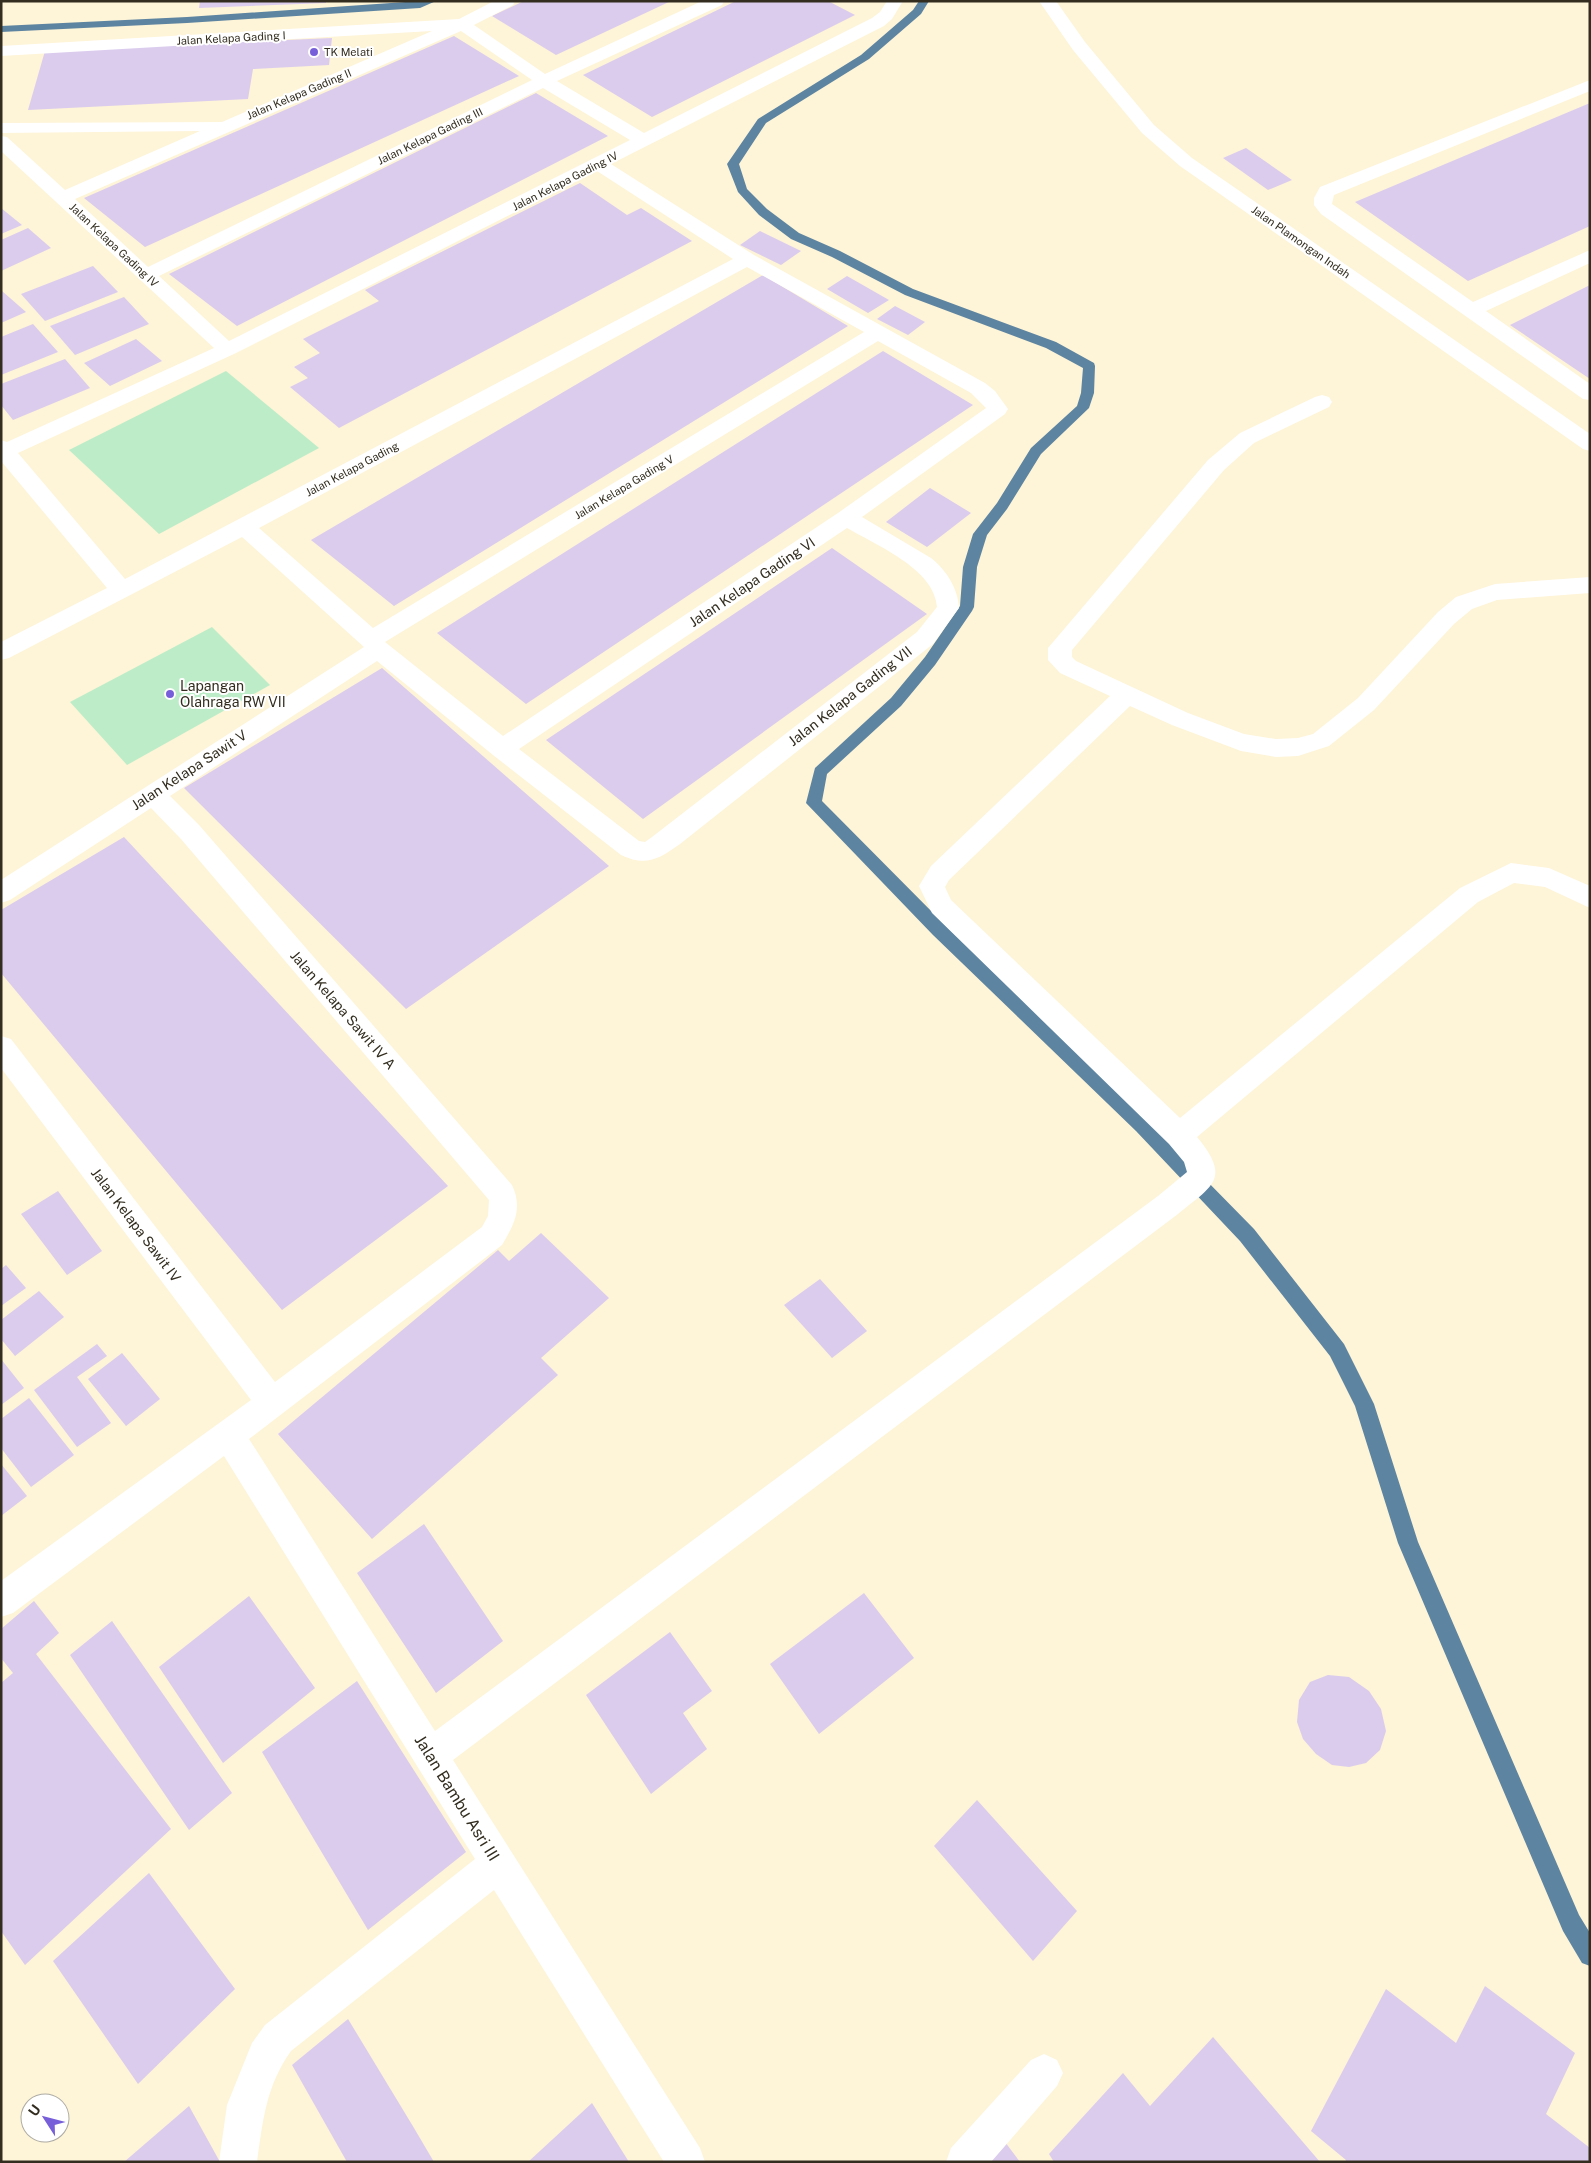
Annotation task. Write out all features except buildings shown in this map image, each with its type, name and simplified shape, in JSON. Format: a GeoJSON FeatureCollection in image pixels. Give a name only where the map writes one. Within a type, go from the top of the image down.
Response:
{"type":"FeatureCollection","features":[{"type":"Feature","properties":{"kind":"street","name":"Jalan Kelapa Gading II"},"geometry":{"type":"LineString","coordinates":[[63,198],[462,24],[507,1]]}},
{"type":"Feature","properties":{"kind":"street","name":"Jalan Kelapa Gading III"},"geometry":{"type":"LineString","coordinates":[[146,275],[544,80],[716,1]]}},
{"type":"Feature","properties":{"kind":"street","name":"Jalan Kelapa Gading IV"},"geometry":{"type":"LineString","coordinates":[[3,450],[227,350],[599,164],[878,22],[886,15],[895,1]]}},
{"type":"Feature","properties":{"kind":"street","name":"Jalan Plamongan Indah"},"geometry":{"type":"LineString","coordinates":[[1047,1],[1079,46],[1148,129],[1186,162],[1590,444]]}},
{"type":"Feature","properties":{"kind":"street","name":"Jalan Kelapa Gading I"},"geometry":{"type":"LineString","coordinates":[[1,51],[462,24]]}},
{"type":"Feature","properties":{"kind":"street"},"geometry":{"type":"LineString","coordinates":[[462,24],[544,80],[644,141]]}},
{"type":"Feature","properties":{"kind":"street"},"geometry":{"type":"LineString","coordinates":[[1590,86],[1327,191],[1323,198],[1323,206],[1328,210],[1590,394]]}},
{"type":"Feature","properties":{"kind":"street","name":"Jalan Kelapa Gading II"},"geometry":{"type":"LineString","coordinates":[[1,128],[228,125]]}},
{"type":"Feature","properties":{"kind":"street","name":"Jalan Kelapa Gading IV"},"geometry":{"type":"LineString","coordinates":[[1,141],[227,350]]}},
{"type":"Feature","properties":{"kind":"street"},"geometry":{"type":"LineString","coordinates":[[599,164],[747,259],[877,333]]}},
{"type":"Feature","properties":{"kind":"street"},"geometry":{"type":"LineString","coordinates":[[1472,310],[1590,256]]}},
{"type":"Feature","properties":{"kind":"street","name":"Jalan Kelapa Gading"},"geometry":{"type":"LineString","coordinates":[[1,652],[244,527],[747,259]]}},
{"type":"Feature","properties":{"kind":"street","name":"Jalan Kelapa Gading VI"},"geometry":{"type":"LineString","coordinates":[[502,749],[846,518],[998,409],[988,396],[978,388],[877,333]]}},
{"type":"Feature","properties":{"kind":"street","name":"Jalan Kelapa Gading V"},"geometry":{"type":"LineString","coordinates":[[375,645],[877,333]]}},
{"type":"Feature","properties":{"kind":"street"},"geometry":{"type":"LineString","coordinates":[[1322,402],[1247,438],[1216,465],[1060,648],[1060,660],[1068,666],[1180,719],[1241,742],[1276,748],[1298,748],[1322,740],[1366,704],[1446,618],[1464,603],[1495,592],[1590,585]]}},
{"type":"Feature","properties":{"kind":"street"},"geometry":{"type":"LineString","coordinates":[[3,450],[121,590]]}},
{"type":"Feature","properties":{"kind":"street","name":"Jalan Kelapa Gading VII"},"geometry":{"type":"LineString","coordinates":[[502,749],[630,848],[641,853],[647,852],[671,837],[925,638],[948,608],[949,602],[940,580],[923,562],[846,518]]}},
{"type":"Feature","properties":{"kind":"street"},"geometry":{"type":"LineString","coordinates":[[244,527],[375,645],[502,749]]}},
{"type":"Feature","properties":{"kind":"street","name":"Jalan Kelapa Sawit V"},"geometry":{"type":"LineString","coordinates":[[1,893],[375,645]]}},
{"type":"Feature","properties":{"kind":"street"},"geometry":{"type":"LineString","coordinates":[[430,1756],[1168,1205],[1202,1177],[1198,1157],[1179,1135],[941,906],[932,886],[940,873],[1127,694]]}},
{"type":"Feature","properties":{"kind":"street","name":"Jalan Kelapa Sawit IV A"},"geometry":{"type":"LineString","coordinates":[[152,794],[190,832],[502,1194],[505,1205],[503,1218],[492,1236],[272,1404]]}},
{"type":"Feature","properties":{"kind":"street"},"geometry":{"type":"LineString","coordinates":[[1179,1135],[1469,895],[1511,873],[1549,878],[1590,898]]}},
{"type":"Feature","properties":{"kind":"street","name":"Jalan Kelapa Sawit IV"},"geometry":{"type":"LineString","coordinates":[[1,1047],[272,1404]]}},
{"type":"Feature","properties":{"kind":"street"},"geometry":{"type":"LineString","coordinates":[[1,1601],[228,1434],[272,1404]]}},
{"type":"Feature","properties":{"kind":"street","name":"Jalan Bambu Asri III"},"geometry":{"type":"LineString","coordinates":[[228,1434],[686,2162]]}},
{"type":"Feature","properties":{"kind":"street"},"geometry":{"type":"LineString","coordinates":[[238,2162],[246,2105],[265,2056],[278,2038],[498,1864]]}},
{"type":"Feature","properties":{"kind":"street"},"geometry":{"type":"LineString","coordinates":[[965,2162],[1044,2072]]}},
{"type":"Feature","properties":{"kind":"green space"},"geometry":{"type":"Polygon","coordinates":[[[226,371],[319,448],[159,534],[69,450],[226,371]]]}},
{"type":"Feature","properties":{"kind":"green space","name":"Lapangan Olahraga RW VII"},"geometry":{"type":"Polygon","coordinates":[[[212,627],[270,685],[127,765],[70,702],[212,627]]]}},
{"type":"Feature","properties":{"kind":"waterway"},"geometry":{"type":"LineString","coordinates":[[1,29],[187,20],[420,5],[431,1]]}},
{"type":"Feature","properties":{"kind":"waterway"},"geometry":{"type":"LineString","coordinates":[[924,1],[917,12],[865,57],[762,121],[733,164],[742,190],[763,212],[795,236],[836,254],[909,292],[1051,345],[1089,366],[1088,388],[1082,408],[1036,451],[1002,506],[980,534],[970,567],[967,607],[930,661],[896,702],[820,772],[814,803],[939,930],[1142,1126],[1247,1235],[1337,1350],[1364,1404],[1408,1543],[1571,1923],[1590,1955]]}},
{"type":"Feature","properties":{"kind":"place","name":"TK Melati"},"geometry":{"type":"Point","coordinates":[314,52]}},
{"type":"Feature","properties":{"kind":"place","name":"Lapangan Olahraga RW VII"},"geometry":{"type":"Point","coordinates":[170,694]}}]}
